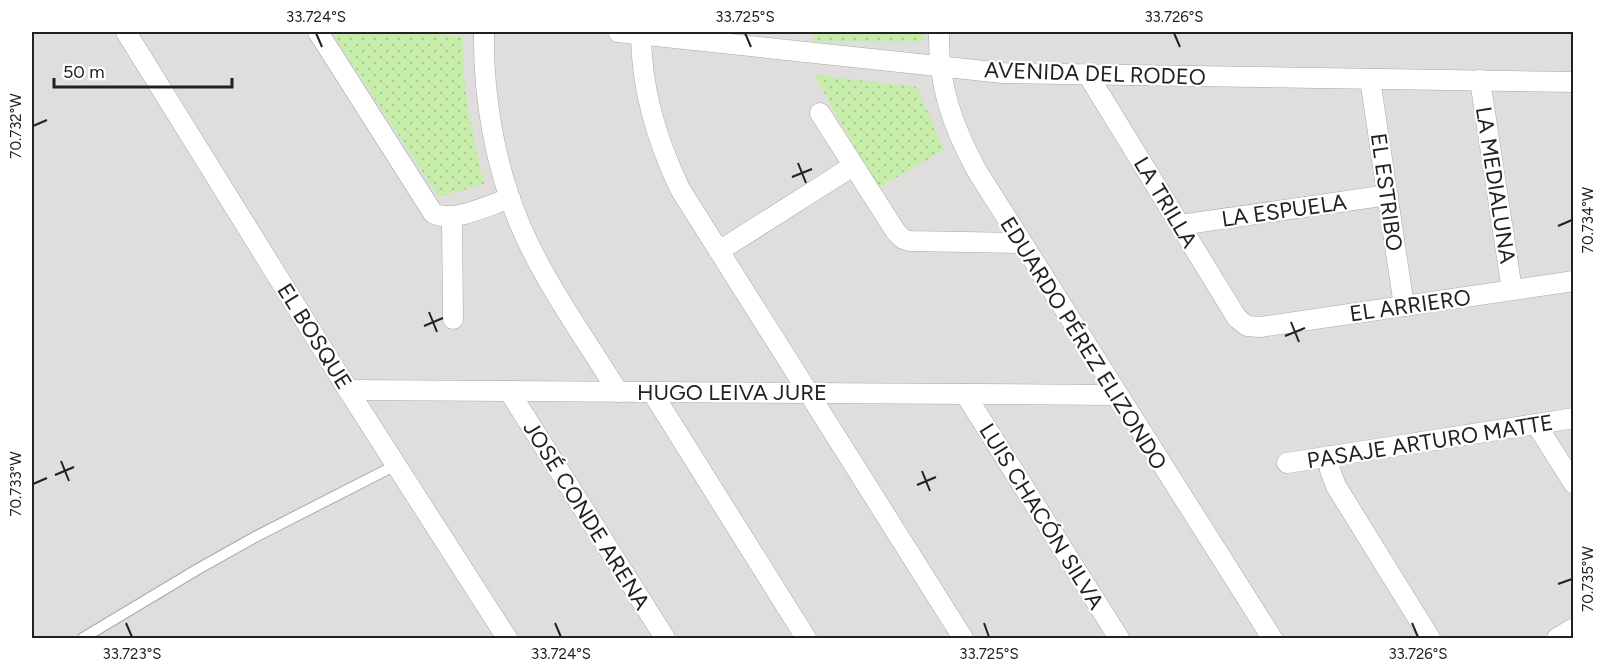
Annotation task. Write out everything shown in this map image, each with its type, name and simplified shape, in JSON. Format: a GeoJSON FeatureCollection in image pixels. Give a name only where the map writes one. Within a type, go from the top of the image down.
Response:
{"type":"FeatureCollection","features":[{"type":"Feature","properties":{"kind":"street","name":"EL BOSQUE"},"geometry":{"type":"LineString","coordinates":[[126,32],[348,390],[507,639]]}},
{"type":"Feature","properties":{"kind":"street"},"geometry":{"type":"LineString","coordinates":[[318,32],[428,208],[439,217],[452,218],[510,198]]}},
{"type":"Feature","properties":{"kind":"street"},"geometry":{"type":"LineString","coordinates":[[484,32],[486,88],[491,120],[510,198],[535,256],[618,392]]}},
{"type":"Feature","properties":{"kind":"street","name":"AVENIDA DEL RODEO"},"geometry":{"type":"LineString","coordinates":[[618,32],[798,41],[1003,73],[1574,82]]}},
{"type":"Feature","properties":{"kind":"street","name":"EDUARDO PÉREZ ELIZONDO"},"geometry":{"type":"LineString","coordinates":[[939,32],[939,64],[945,95],[964,149],[1116,395],[1272,639]]}},
{"type":"Feature","properties":{"kind":"street"},"geometry":{"type":"LineString","coordinates":[[640,33],[646,95],[665,158],[680,189],[963,639]]}},
{"type":"Feature","properties":{"kind":"street","name":"LA TRILLA"},"geometry":{"type":"LineString","coordinates":[[1088,75],[1237,318],[1247,326]]}},
{"type":"Feature","properties":{"kind":"street","name":"EL ESTRIBO"},"geometry":{"type":"LineString","coordinates":[[1370,79],[1404,306]]}},
{"type":"Feature","properties":{"kind":"street","name":"LA MEDIALUNA"},"geometry":{"type":"LineString","coordinates":[[1480,80],[1512,290]]}},
{"type":"Feature","properties":{"kind":"street"},"geometry":{"type":"LineString","coordinates":[[820,113],[896,232],[903,239],[1021,243]]}},
{"type":"Feature","properties":{"kind":"street"},"geometry":{"type":"LineString","coordinates":[[719,251],[853,166]]}},
{"type":"Feature","properties":{"kind":"street","name":"LA ESPUELA"},"geometry":{"type":"LineString","coordinates":[[1180,225],[1388,195]]}},
{"type":"Feature","properties":{"kind":"street"},"geometry":{"type":"LineString","coordinates":[[452,218],[453,319]]}},
{"type":"Feature","properties":{"kind":"street","name":"EL ARRIERO"},"geometry":{"type":"LineString","coordinates":[[1247,326],[1260,327],[1574,281]]}},
{"type":"Feature","properties":{"kind":"street","name":"HUGO LEIVA JURE"},"geometry":{"type":"LineString","coordinates":[[348,390],[1116,395]]}},
{"type":"Feature","properties":{"kind":"street","name":"JOSÉ CONDE ARENA"},"geometry":{"type":"LineString","coordinates":[[509,391],[665,639]]}},
{"type":"Feature","properties":{"kind":"street"},"geometry":{"type":"LineString","coordinates":[[652,392],[806,639]]}},
{"type":"Feature","properties":{"kind":"street","name":"LUIS CHACÓN SILVA"},"geometry":{"type":"LineString","coordinates":[[965,394],[1119,639]]}},
{"type":"Feature","properties":{"kind":"street","name":"PASAJE ARTURO MATTE"},"geometry":{"type":"LineString","coordinates":[[1287,463],[1574,418]]}},
{"type":"Feature","properties":{"kind":"street"},"geometry":{"type":"LineString","coordinates":[[1536,424],[1574,484]]}},
{"type":"Feature","properties":{"kind":"street"},"geometry":{"type":"LineString","coordinates":[[1329,456],[1330,470],[1336,486],[1430,639]]}},
{"type":"Feature","properties":{"kind":"street"},"geometry":{"type":"LineString","coordinates":[[1557,639],[1574,628]]}},
{"type":"Feature","properties":{"kind":"lane"},"geometry":{"type":"LineString","coordinates":[[83,639],[236,548],[396,465]]}},
{"type":"Feature","properties":{"kind":"shaded area"},"geometry":{"type":"Polygon","coordinates":[[[32,32],[1573,32],[1573,638],[32,638],[32,32]]]}},
{"type":"Feature","properties":{"kind":"green space"},"geometry":{"type":"Polygon","coordinates":[[[331,32],[417,32],[463,37],[466,93],[484,184],[439,197],[331,32]]]}},
{"type":"Feature","properties":{"kind":"green space"},"geometry":{"type":"Polygon","coordinates":[[[813,32],[923,32],[923,41],[813,41],[813,32]]]}},
{"type":"Feature","properties":{"kind":"green space"},"geometry":{"type":"Polygon","coordinates":[[[814,75],[917,87],[944,150],[878,188],[814,75]]]}}]}
